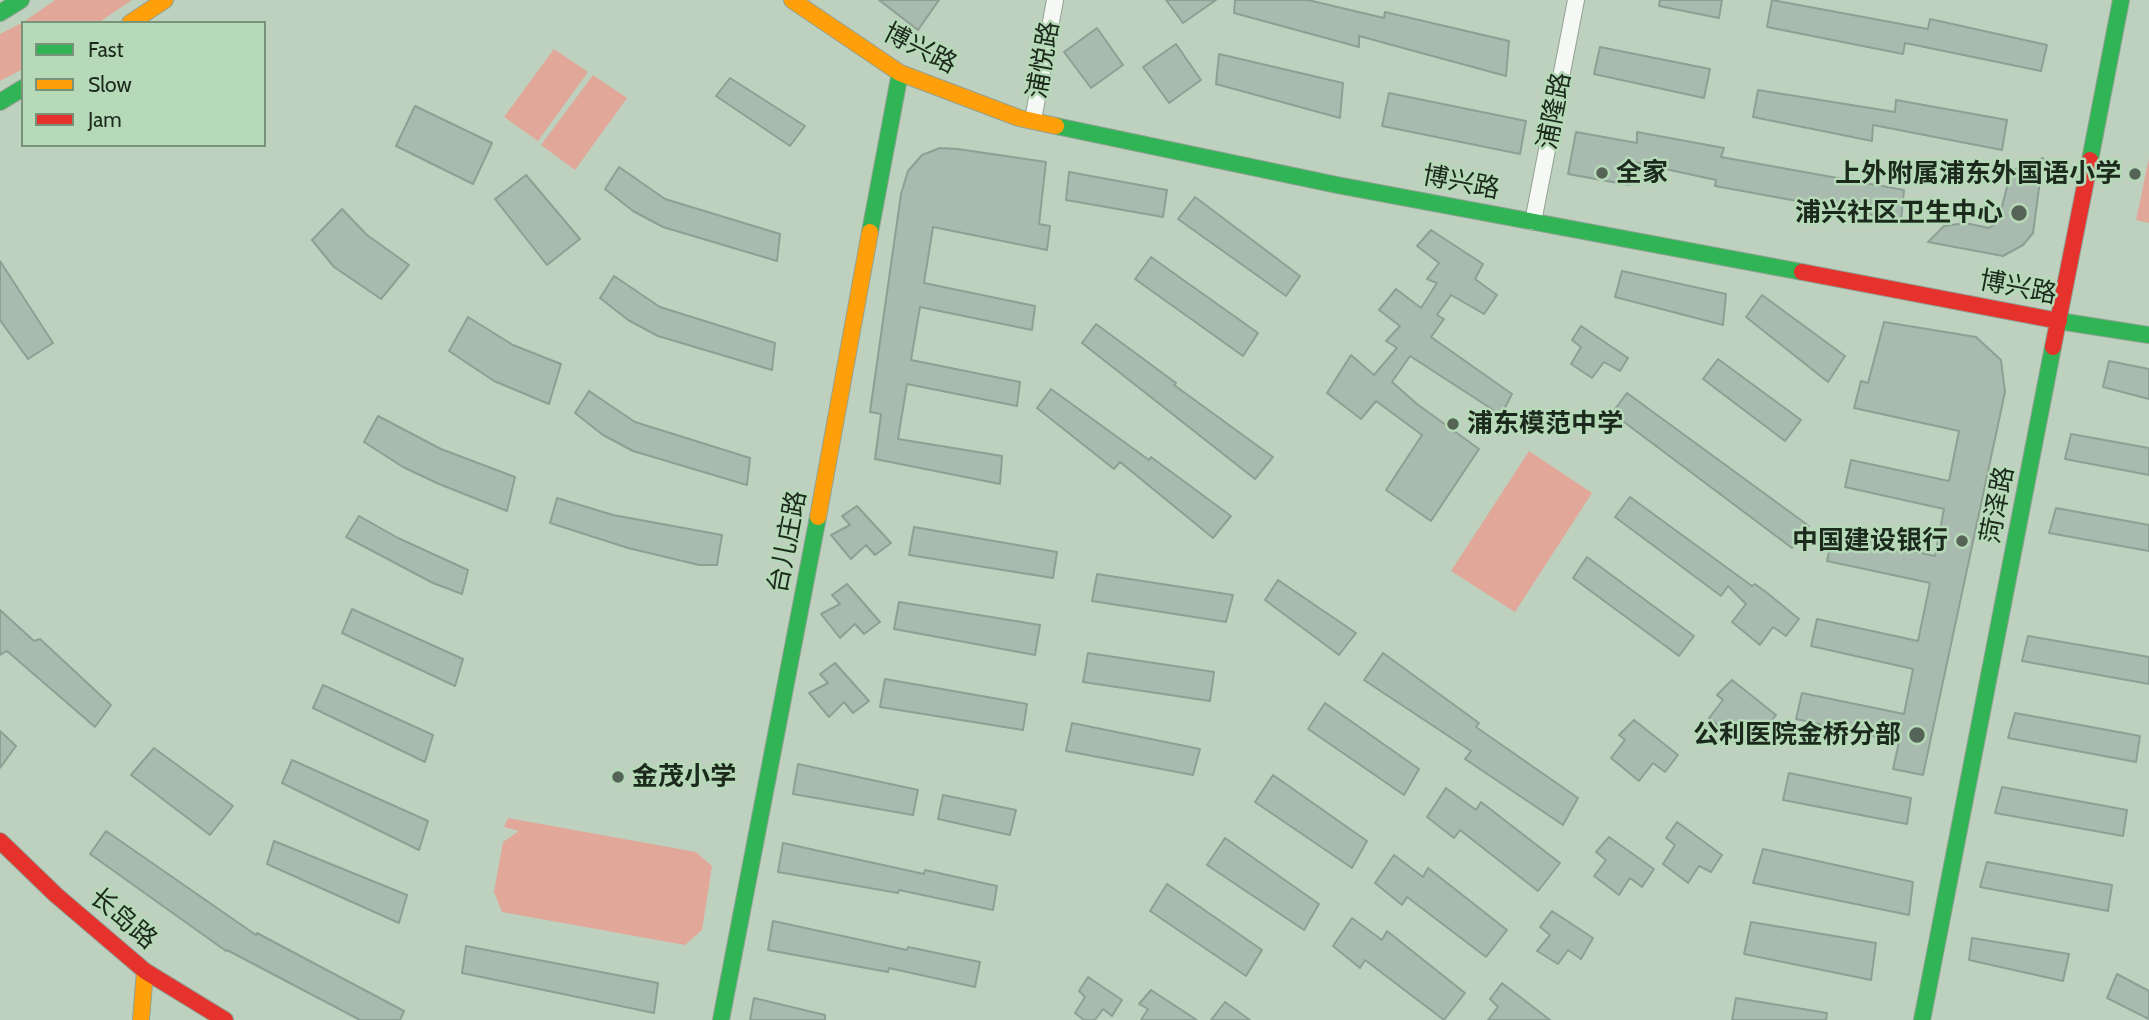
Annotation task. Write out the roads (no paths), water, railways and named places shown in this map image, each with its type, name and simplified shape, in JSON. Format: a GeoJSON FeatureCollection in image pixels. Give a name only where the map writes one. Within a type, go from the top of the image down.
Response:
{"type":"FeatureCollection","features":[{"type":"Feature","properties":{"kind":"street"},"geometry":{"type":"LineString","coordinates":[[0,13],[21,0]]}},
{"type":"Feature","properties":{"kind":"street"},"geometry":{"type":"LineString","coordinates":[[133,21],[165,0]]}},
{"type":"Feature","properties":{"kind":"street","name":"博兴路"},"geometry":{"type":"LineString","coordinates":[[792,0],[900,73],[1019,118],[1337,185],[2059,321],[2149,335]]}},
{"type":"Feature","properties":{"kind":"street","name":"浦悦路"},"geometry":{"type":"LineString","coordinates":[[1033,120],[1055,0]]}},
{"type":"Feature","properties":{"kind":"street","name":"浦隆路"},"geometry":{"type":"LineString","coordinates":[[1533,222],[1576,0]]}},
{"type":"Feature","properties":{"kind":"street","name":"菏泽路"},"geometry":{"type":"LineString","coordinates":[[1922,1020],[2121,0]]}},
{"type":"Feature","properties":{"kind":"street","name":"台儿庄路"},"geometry":{"type":"LineString","coordinates":[[721,1020],[900,73]]}},
{"type":"Feature","properties":{"kind":"street"},"geometry":{"type":"LineString","coordinates":[[0,102],[21,89]]}},
{"type":"Feature","properties":{"kind":"street","name":"长岛路"},"geometry":{"type":"LineString","coordinates":[[0,841],[57,895],[145,971],[225,1020]]}},
{"type":"Feature","properties":{"kind":"street"},"geometry":{"type":"LineString","coordinates":[[141,1020],[145,971]]}},
{"type":"Feature","properties":{"kind":"place","name":"全家"},"geometry":{"type":"Point","coordinates":[1602,173]}},
{"type":"Feature","properties":{"kind":"place","name":"上外附属浦东外国语小学"},"geometry":{"type":"Point","coordinates":[2135,174]}},
{"type":"Feature","properties":{"kind":"place","name":"浦兴社区卫生中心"},"geometry":{"type":"Point","coordinates":[2019,213]}},
{"type":"Feature","properties":{"kind":"place","name":"浦东模范中学"},"geometry":{"type":"Point","coordinates":[1453,424]}},
{"type":"Feature","properties":{"kind":"place","name":"中国建设银行"},"geometry":{"type":"Point","coordinates":[1962,541]}},
{"type":"Feature","properties":{"kind":"place","name":"公利医院金桥分部"},"geometry":{"type":"Point","coordinates":[1917,735]}},
{"type":"Feature","properties":{"kind":"place","name":"金茂小学"},"geometry":{"type":"Point","coordinates":[618,777]}}]}
